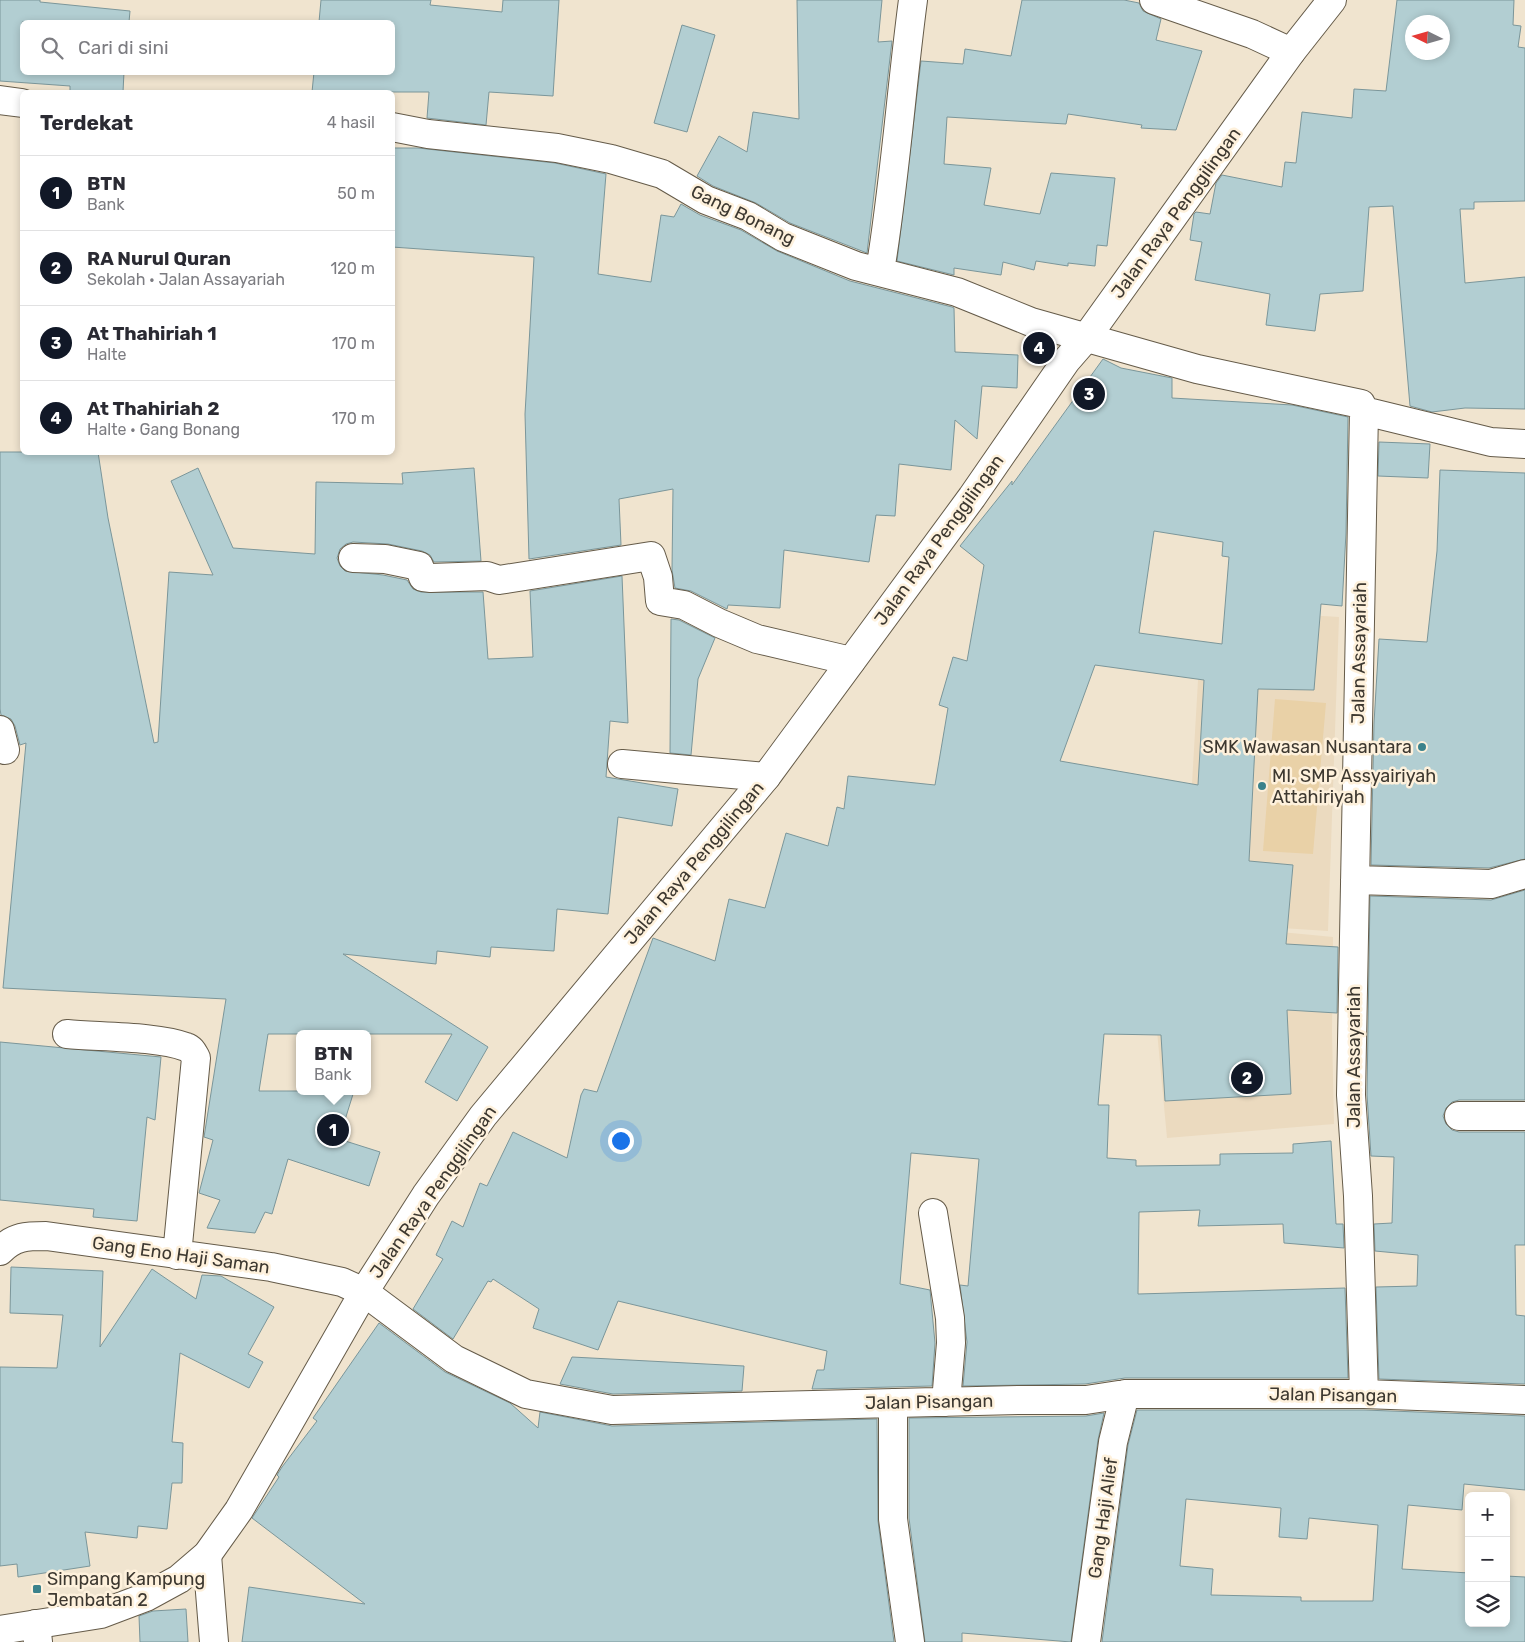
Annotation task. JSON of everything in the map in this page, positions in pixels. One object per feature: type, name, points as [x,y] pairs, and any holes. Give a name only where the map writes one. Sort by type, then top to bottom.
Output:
[{"type":"street","points":[[880,271],[890,208],[900,96],[913,0]]},
{"type":"street","points":[[1154,0],[1252,34],[1291,52]]},
{"type":"street","name":"Jalan Raya Penggilingan","points":[[0,1630],[37,1633],[101,1614],[128,1604],[179,1579],[207,1556],[239,1510],[364,1292],[426,1195],[483,1116],[766,777],[972,497],[1066,361],[1086,338],[1291,52],[1332,0]]},
{"type":"street","points":[[0,100],[20,103]]},
{"type":"street","name":"Gang Bonang","points":[[395,128],[428,134],[557,148],[611,159],[662,174],[706,200],[748,216],[783,237],[856,266],[957,292],[1031,322],[1086,338]]},
{"type":"street","points":[[1086,338],[1197,369],[1353,401],[1361,404],[1364,411],[1491,442],[1525,444]]},
{"type":"street","name":"Jalan Assayariah","points":[[1364,411],[1351,1095],[1358,1196],[1364,1394]]},
{"type":"street","points":[[353,558],[385,559],[419,566],[423,577],[487,576],[499,580],[651,556],[658,577],[660,601],[684,604],[719,623],[757,639],[851,661]]},
{"type":"street","points":[[622,764],[766,777]]},
{"type":"street","points":[[1355,880],[1491,884],[1525,874]]},
{"type":"street","points":[[66,1034],[158,1042],[187,1047],[193,1051],[196,1058],[177,1255]]},
{"type":"street","points":[[1459,1116],[1525,1116]]},
{"type":"street","points":[[933,1213],[950,1318],[951,1343],[946,1402]]},
{"type":"street","name":"Gang Eno Haji Saman","points":[[0,1250],[8,1242],[22,1236],[46,1236],[307,1273],[342,1282],[364,1292]]},
{"type":"street","name":"Jalan Pisangan","points":[[364,1292],[454,1359],[526,1394],[612,1410],[1086,1400],[1125,1394],[1364,1394],[1525,1400]]},
{"type":"street","name":"Gang Haji Alief","points":[[1086,1642],[1113,1442],[1125,1394]]},
{"type":"street","points":[[893,1403],[893,1519],[910,1642]]},
{"type":"street","points":[[207,1556],[214,1642]]},
{"type":"shaded area","name":"MI, SMP Assyairiyah Attahiriyah","points":[[1259,612],[1339,617],[1328,931],[1268,927],[1182,956],[1200,646],[1255,646]]},
{"type":"shaded area","points":[[1275,699],[1326,703],[1313,854],[1263,851]]},
{"type":"shaded area","points":[[1281,932],[1333,937],[1332,1032],[1334,1124],[1167,1138],[1157,1031]]},
{"type":"building","points":[[0,0],[40,0],[40,2],[130,11],[129,20],[20,20],[20,75],[124,75],[123,90],[70,90],[70,86],[0,81]]},
{"type":"building","points":[[321,0],[431,0],[430,5],[502,12],[503,0],[559,0],[553,96],[489,92],[486,125],[427,118],[429,92],[312,90],[314,75],[395,75],[395,20],[319,20]]},
{"type":"building","points":[[797,0],[882,0],[878,42],[892,41],[867,253],[790,223],[756,203],[713,186],[697,176],[719,136],[747,152],[753,112],[799,119]]},
{"type":"building","points":[[1022,0],[1124,0],[1139,3],[1143,11],[1161,19],[1156,40],[1202,51],[1176,130],[1141,128],[1142,125],[1068,114],[1066,124],[947,117],[944,164],[991,168],[984,205],[1040,214],[1051,173],[1115,178],[1107,246],[1097,245],[1095,266],[1068,263],[1068,266],[1036,261],[1034,270],[1003,262],[1001,275],[954,268],[954,275],[897,261],[921,61],[963,64],[965,49],[1011,56]]},
{"type":"building","points":[[1397,0],[1514,0],[1513,25],[1521,26],[1518,47],[1525,48],[1525,201],[1474,202],[1474,209],[1460,209],[1465,283],[1525,277],[1525,409],[1465,408],[1432,412],[1410,406],[1393,206],[1369,207],[1363,291],[1320,294],[1315,331],[1266,325],[1270,294],[1195,280],[1202,242],[1190,240],[1194,214],[1196,212],[1210,214],[1216,183],[1222,175],[1282,187],[1285,162],[1296,163],[1302,112],[1352,118],[1354,89],[1386,91]]},
{"type":"building","points":[[682,25],[715,35],[687,132],[654,123]]},
{"type":"building","points":[[395,148],[418,148],[555,163],[606,174],[598,274],[651,282],[661,215],[674,217],[681,204],[700,215],[741,230],[777,251],[850,281],[952,307],[954,308],[955,352],[1018,355],[1017,388],[982,386],[977,439],[955,420],[951,470],[899,464],[895,516],[876,515],[869,562],[784,550],[780,608],[728,605],[727,609],[691,591],[675,588],[672,570],[673,489],[619,499],[621,545],[529,559],[525,414],[534,257],[395,247]]},
{"type":"building","points":[[1103,359],[1121,368],[1172,378],[1172,398],[1292,405],[1348,417],[1346,533],[1342,606],[1321,604],[1314,690],[1258,689],[1249,861],[1293,865],[1286,944],[1338,947],[1337,1013],[1287,1010],[1291,1094],[1165,1101],[1161,1035],[1104,1034],[1098,1105],[1109,1105],[1107,1158],[1136,1160],[1136,1166],[1220,1165],[1220,1154],[1293,1153],[1293,1144],[1331,1141],[1336,1224],[1343,1224],[1344,1248],[1284,1243],[1283,1224],[1198,1226],[1200,1210],[1139,1212],[1138,1294],[1345,1288],[1348,1378],[1125,1378],[1085,1384],[963,1386],[967,1342],[960,1285],[968,1286],[979,1159],[911,1153],[900,1284],[930,1290],[935,1343],[932,1386],[812,1389],[817,1370],[824,1370],[827,1351],[618,1301],[598,1350],[533,1328],[539,1309],[493,1279],[491,1282],[488,1281],[453,1339],[413,1309],[443,1259],[436,1255],[452,1221],[463,1227],[480,1183],[487,1186],[513,1132],[567,1158],[581,1095],[584,1089],[597,1092],[653,938],[715,961],[729,899],[765,908],[786,833],[828,846],[837,807],[844,809],[848,776],[935,785],[948,708],[939,705],[953,657],[967,661],[984,565],[960,546],[1012,481],[1012,485]],"holes":[[[1154,531],[1223,542],[1222,556],[1229,557],[1222,644],[1139,633]],[[1095,665],[1204,680],[1198,785],[1060,761]]]},
{"type":"building","points":[[1379,442],[1430,444],[1428,478],[1378,476]]},
{"type":"building","points":[[0,452],[20,452],[20,455],[98,455],[108,518],[154,743],[158,742],[169,572],[213,575],[171,481],[198,468],[233,548],[315,554],[316,482],[403,484],[402,473],[474,468],[481,561],[434,562],[430,555],[422,551],[388,544],[353,542],[346,544],[340,549],[337,558],[340,566],[345,571],[383,575],[407,580],[413,589],[421,592],[483,592],[488,659],[533,657],[530,591],[622,576],[628,723],[610,721],[606,777],[678,789],[672,826],[618,817],[608,914],[557,909],[554,951],[491,947],[490,957],[437,951],[436,964],[343,954],[488,1047],[457,1101],[425,1082],[452,1034],[371,1034],[371,1030],[296,1030],[296,1034],[268,1034],[259,1091],[296,1091],[296,1095],[353,1095],[339,1139],[380,1152],[369,1186],[288,1159],[272,1214],[265,1212],[255,1233],[207,1228],[220,1200],[199,1193],[213,1140],[204,1137],[226,999],[3,988],[26,743],[20,745],[15,726],[11,719],[1,715]]},
{"type":"building","points":[[1440,470],[1525,473],[1525,859],[1489,868],[1371,865],[1374,723],[1379,639],[1427,642],[1437,551]]},
{"type":"building","points":[[671,619],[679,620],[715,638],[698,679],[691,755],[670,753]]},
{"type":"building","points":[[1525,890],[1525,1100],[1459,1100],[1452,1102],[1446,1108],[1443,1116],[1446,1124],[1452,1130],[1459,1132],[1525,1132],[1525,1245],[1515,1245],[1516,1315],[1525,1316],[1525,1384],[1379,1379],[1376,1287],[1417,1286],[1418,1255],[1375,1251],[1374,1224],[1392,1223],[1394,1157],[1371,1156],[1367,1095],[1370,896],[1491,900]]},
{"type":"building","points":[[0,1042],[161,1057],[155,1120],[147,1117],[137,1221],[93,1217],[94,1209],[0,1200]]},
{"type":"building","points":[[11,1267],[103,1271],[100,1347],[152,1269],[196,1299],[202,1275],[221,1276],[274,1307],[248,1354],[263,1362],[249,1388],[180,1353],[172,1442],[183,1443],[182,1483],[172,1483],[167,1529],[138,1526],[137,1538],[85,1532],[90,1566],[18,1577],[17,1564],[0,1566],[0,1367],[57,1368],[63,1315],[10,1313]]},
{"type":"building","points":[[379,1323],[445,1372],[510,1403],[538,1428],[540,1412],[612,1426],[877,1419],[878,1521],[894,1642],[242,1642],[249,1587],[365,1604],[252,1518],[279,1477],[277,1475],[282,1467],[317,1421],[313,1418]]},
{"type":"building","points":[[572,1357],[744,1366],[742,1391],[613,1394],[560,1384]]},
{"type":"building","points":[[1137,1410],[1364,1410],[1525,1416],[1525,1490],[1464,1484],[1462,1510],[1408,1505],[1402,1569],[1465,1573],[1465,1627],[1510,1627],[1510,1576],[1525,1577],[1525,1642],[1102,1642],[1128,1445]],"holes":[[[1186,1499],[1281,1508],[1279,1537],[1307,1539],[1309,1518],[1378,1525],[1373,1601],[1301,1601],[1301,1597],[1211,1595],[1213,1569],[1180,1566]]]},
{"type":"building","points":[[1104,1413],[1098,1440],[1071,1642],[962,1633],[962,1642],[925,1642],[909,1518],[909,1418],[1086,1416]]},
{"type":"building","points":[[186,1609],[188,1642],[140,1642],[139,1616],[153,1611]]},
{"type":"place","name":"At Thahiriah 2","points":[[1039,348]]},
{"type":"place","name":"At Thahiriah 1","points":[[1089,394]]},
{"type":"place","name":"SMK Wawasan Nusantara","points":[[1422,747]]},
{"type":"place","name":"MI, SMP Assyairiyah Attahiriyah","points":[[1262,786]]},
{"type":"place","name":"RA Nurul Quran","points":[[1247,1078]]},
{"type":"place","name":"BTN","points":[[333,1130]]},
{"type":"place","name":"Simpang Kampung Jembatan 2","points":[[37,1589]]}]
